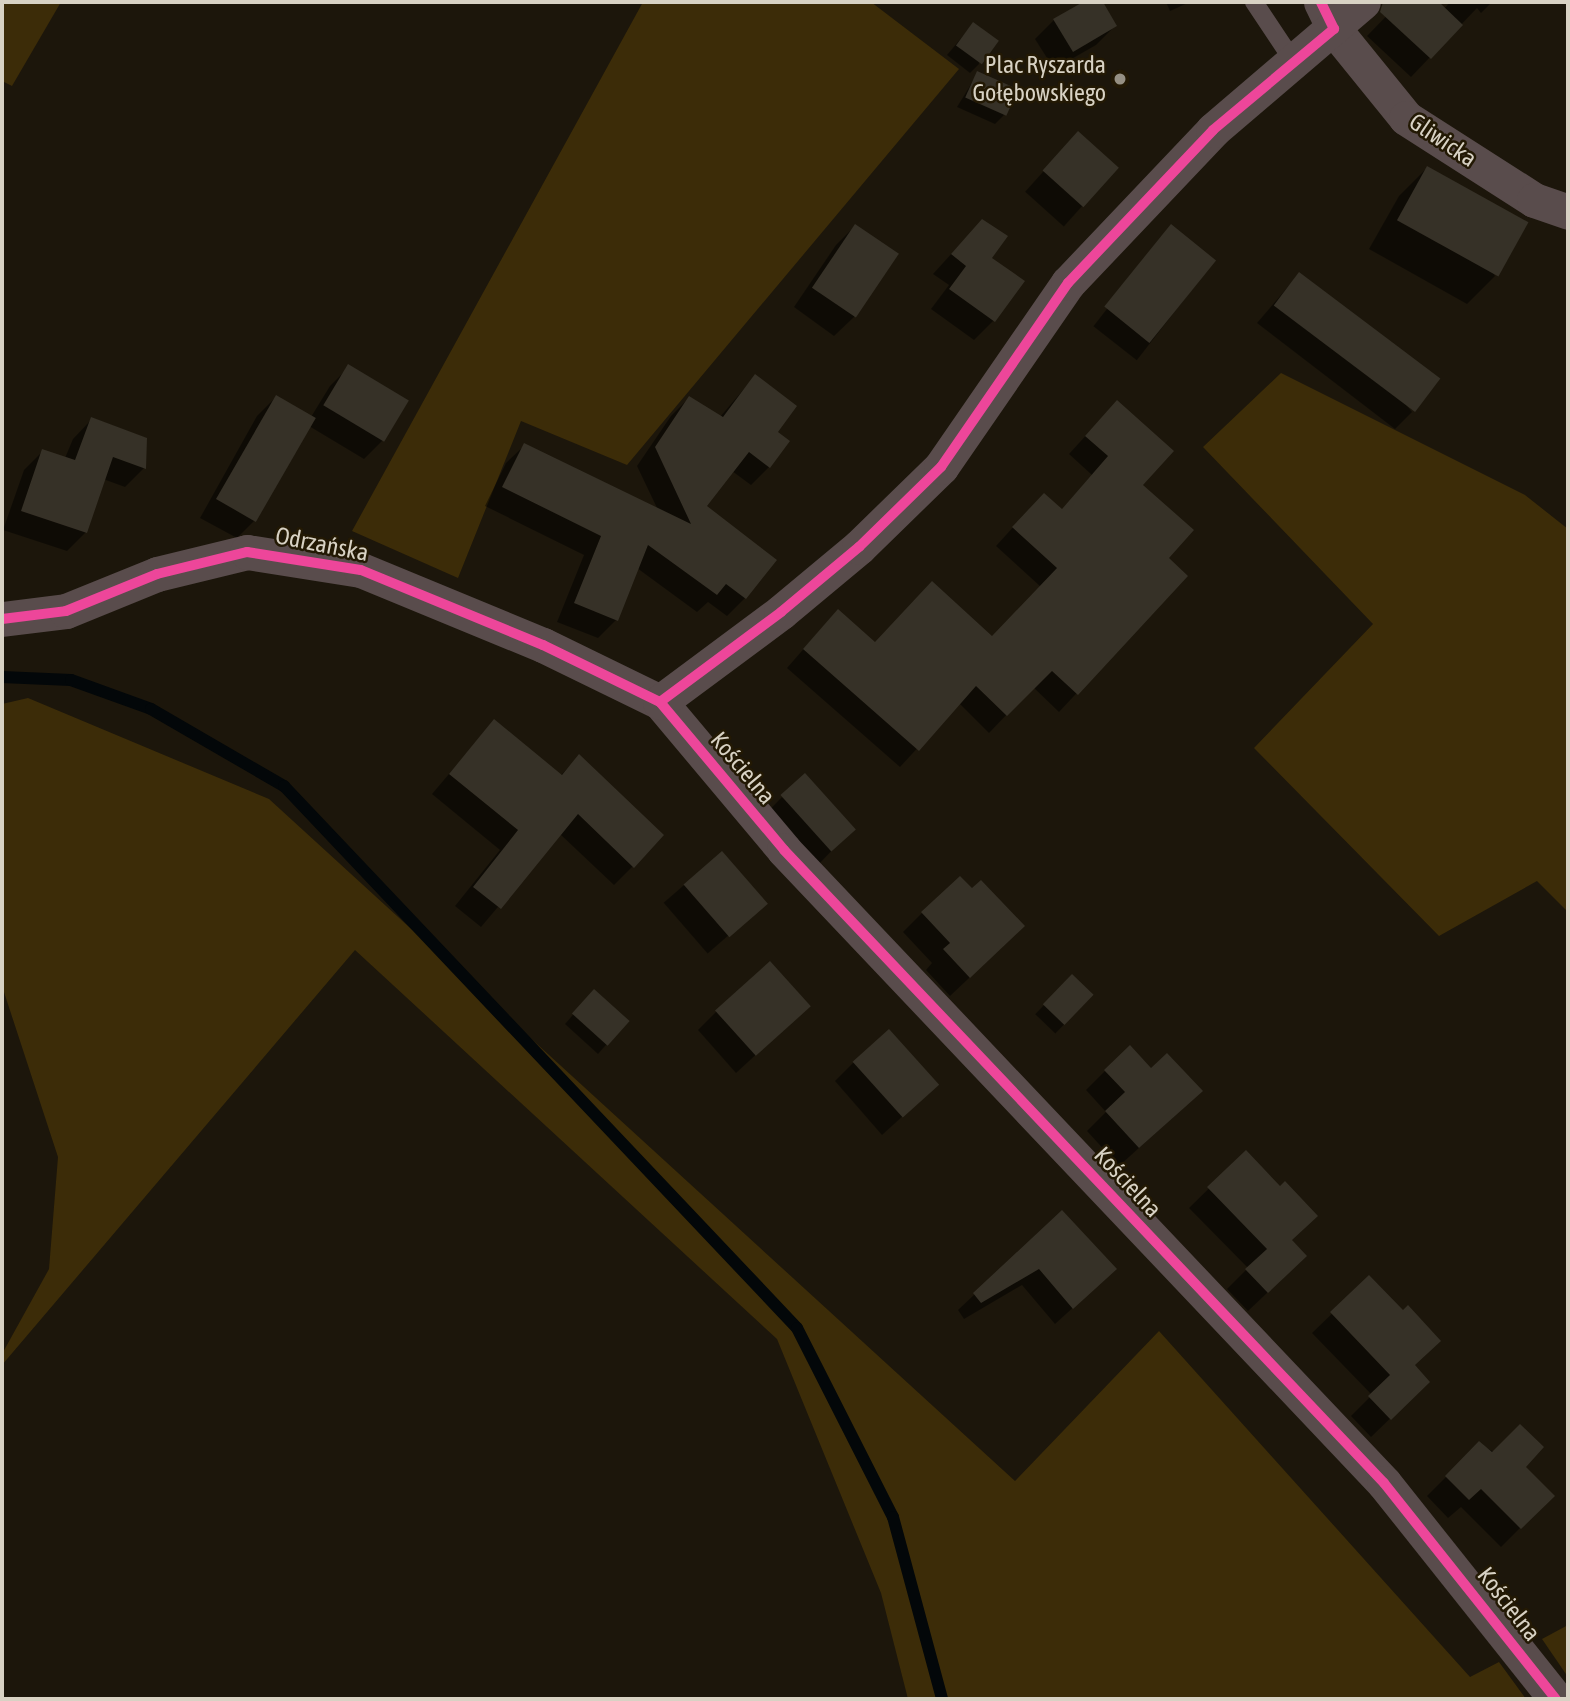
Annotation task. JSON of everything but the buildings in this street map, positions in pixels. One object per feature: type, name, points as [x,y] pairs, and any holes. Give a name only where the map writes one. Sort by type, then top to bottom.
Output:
[{"type":"street","points":[[660,702],[790,604],[941,467],[1068,283],[1213,130],[1294,62],[1328,15],[1363,2]]},
{"type":"street","name":"Gliwicka","points":[[1328,15],[1406,118],[1534,200],[1568,212]]},
{"type":"street","name":"Odrzańska","points":[[2,619],[66,611],[157,574],[247,552],[361,570],[543,645],[660,702]]},
{"type":"street","name":"Kościelna","points":[[660,702],[784,850],[1384,1483],[1556,1699]]},
{"type":"lane","points":[[1254,2],[1294,62]]},
{"type":"shaded area","points":[[2,2],[61,2],[12,86],[2,81]]},
{"type":"shaded area","points":[[643,2],[871,2],[959,69],[627,465],[521,421],[458,578],[352,531]]},
{"type":"shaded area","points":[[1281,373],[1525,495],[1568,529],[1568,912],[1537,881],[1439,936],[1254,748],[1373,624],[1203,447]]},
{"type":"shaded area","points":[[28,698],[269,799],[1015,1481],[1159,1331],[1470,1677],[1499,1662],[1526,1699],[908,1699],[881,1593],[777,1339],[355,950],[2,1365],[2,1354],[49,1269],[58,1157],[2,986],[2,704]]},
{"type":"shaded area","points":[[1568,1625],[1568,1677],[1542,1639]]},
{"type":"waterway","points":[[2,677],[71,680],[151,709],[284,786],[797,1328],[893,1517],[942,1699]]},
{"type":"cycle path","points":[[660,702],[781,612],[859,547],[941,467],[1068,283],[1213,130],[1334,29],[1321,2]]},
{"type":"cycle path","points":[[2,619],[66,611],[157,574],[247,552],[361,570],[543,645],[660,702],[784,850],[1384,1483],[1556,1699]]},
{"type":"place","name":"Plac Ryszarda Gołębowskiego","points":[[1120,79]]}]
